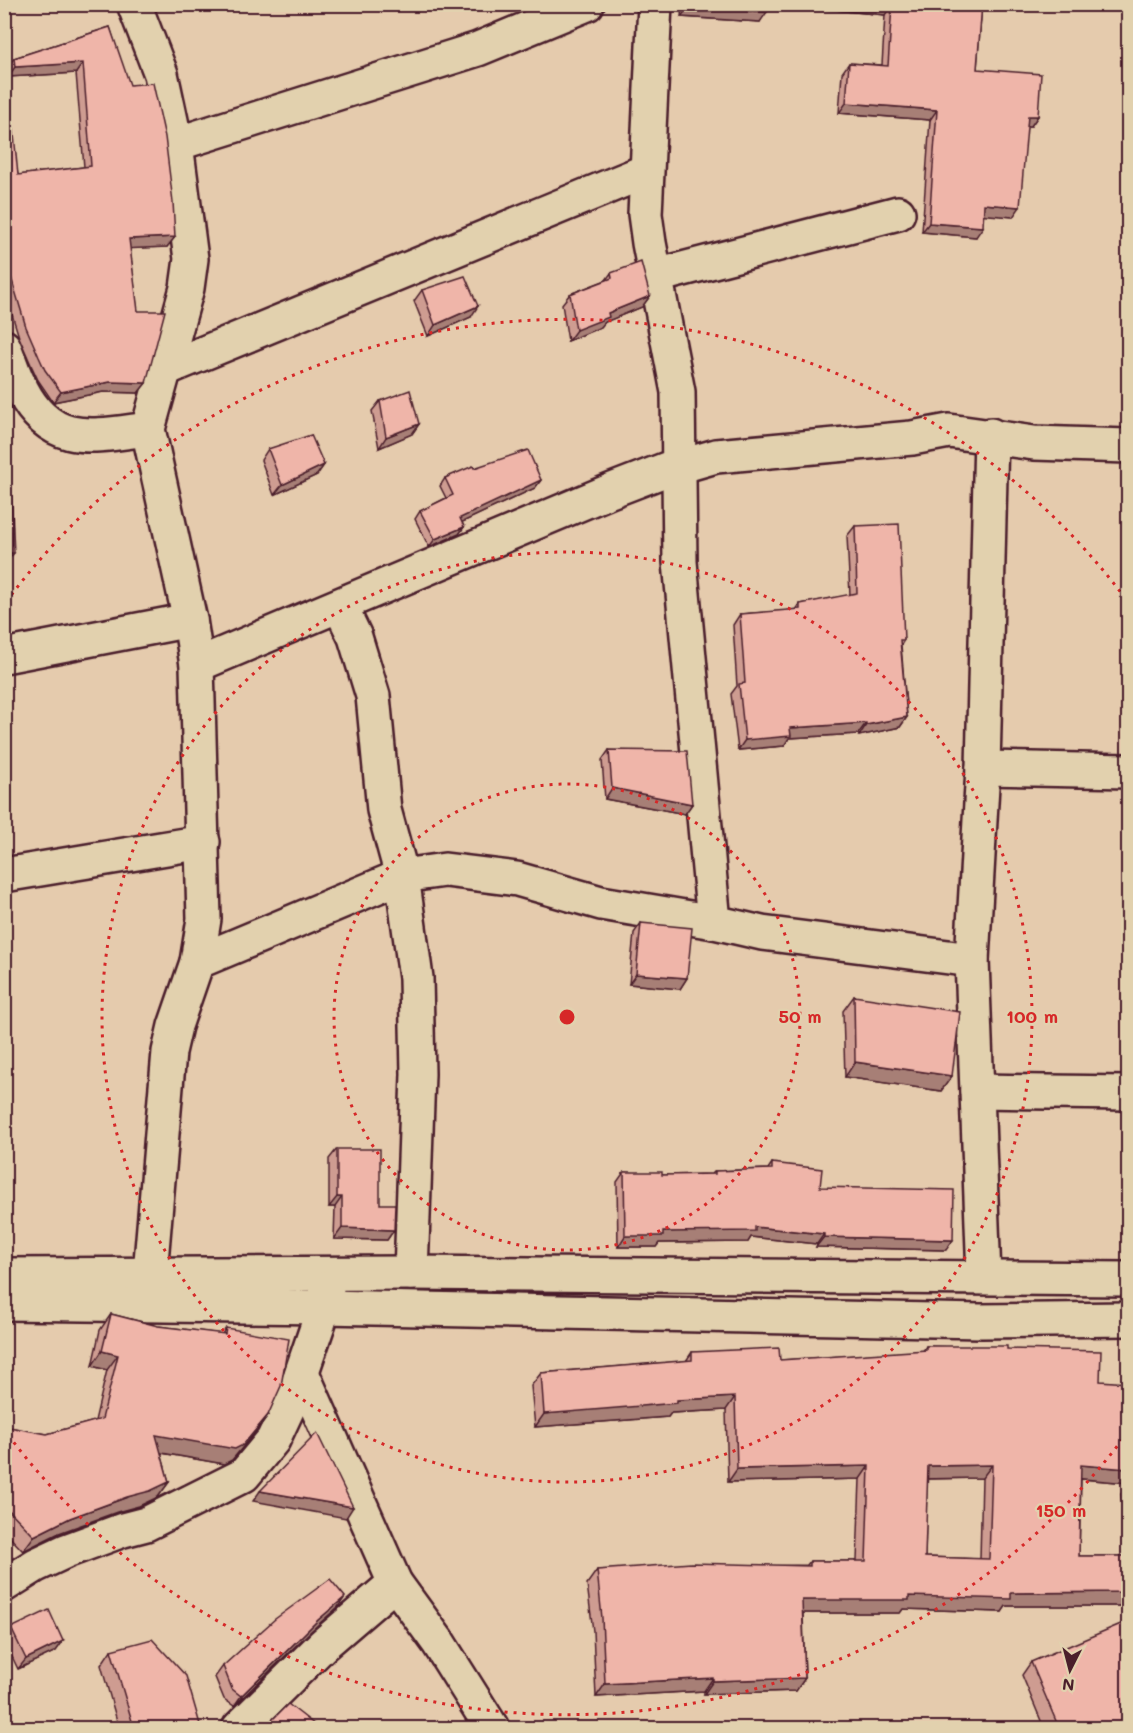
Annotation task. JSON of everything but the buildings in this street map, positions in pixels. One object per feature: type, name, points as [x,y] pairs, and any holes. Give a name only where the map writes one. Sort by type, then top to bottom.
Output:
[{"type":"street","points":[[134,4],[161,74],[176,144],[191,259],[188,288],[159,383],[148,429],[190,620],[197,665],[204,918],[197,962],[175,1026],[169,1052],[150,1273]]},
{"type":"street","points":[[176,144],[478,49],[587,4]]},
{"type":"street","points":[[655,4],[645,214],[678,392],[680,562],[714,922]]},
{"type":"street","points":[[165,369],[646,171]]},
{"type":"street","points":[[656,276],[898,213]]},
{"type":"street","points":[[4,347],[22,391],[44,422],[70,434],[101,435],[148,429]]},
{"type":"street","points":[[197,665],[610,491],[667,469],[716,456],[912,438],[949,431],[1034,442],[1128,446]]},
{"type":"street","points":[[984,1278],[972,960],[983,768],[991,435]]},
{"type":"street","points":[[340,606],[355,637],[374,696],[384,810],[402,876],[416,978],[418,1074],[411,1273]]},
{"type":"street","points":[[4,656],[190,620]]},
{"type":"street","points":[[983,768],[1128,771]]},
{"type":"street","points":[[4,875],[203,842]]},
{"type":"street","points":[[197,962],[402,876],[445,870],[517,879],[601,903],[714,922],[762,933],[972,960]]},
{"type":"street","points":[[977,1091],[1128,1093]]},
{"type":"street","points":[[4,1275],[411,1273],[1128,1279]]},
{"type":"street","points":[[4,1585],[36,1564],[123,1530],[146,1524],[244,1474],[273,1440],[294,1395],[324,1307],[330,1274]]},
{"type":"street","points":[[4,1303],[969,1320],[1128,1319]]},
{"type":"street","points":[[302,1373],[395,1583],[438,1642],[492,1728]]},
{"type":"street","points":[[241,1728],[324,1644],[395,1583]]}]
